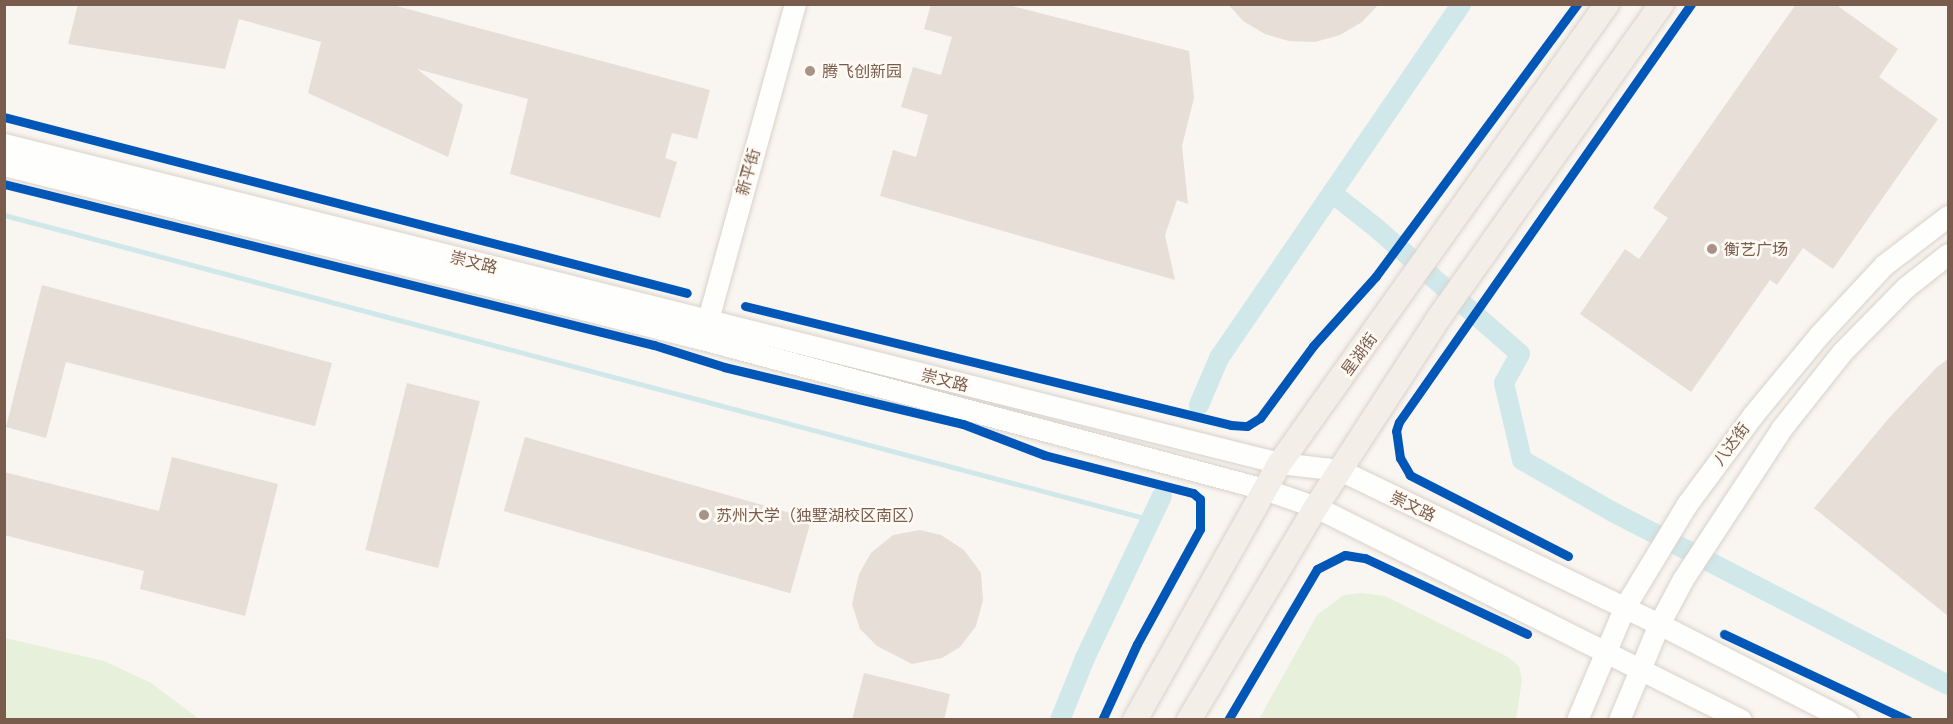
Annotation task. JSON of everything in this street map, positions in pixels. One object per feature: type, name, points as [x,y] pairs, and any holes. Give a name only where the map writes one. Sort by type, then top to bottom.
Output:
[{"type":"main road","name":"星湖街","points":[[1135,720],[1280,463],[1607,4]]},
{"type":"main road","points":[[1189,720],[1316,507],[1440,316],[1662,4]]},
{"type":"street","name":"新平街","points":[[705,330],[795,4]]},
{"type":"street","name":"崇文路","points":[[4,144],[705,330],[1264,489],[1316,507],[1741,720]]},
{"type":"street","name":"崇文路","points":[[4,165],[705,330],[1124,424],[1280,463],[1340,470],[1659,624],[1846,720]]},
{"type":"street","name":"八达街","points":[[1577,720],[1624,608],[1686,504],[1752,416],[1818,335],[1884,265],[1948,216]]},
{"type":"street","name":"八达街","points":[[1619,720],[1659,624],[1683,579],[1781,429],[1842,352],[1906,287],[1948,254]]},
{"type":"green space","points":[[1361,593],[1385,596],[1508,657],[1519,666],[1522,680],[1516,719],[1259,719],[1317,615],[1344,595]]},
{"type":"green space","points":[[5,638],[104,661],[151,683],[199,719],[5,719]]},
{"type":"building","points":[[78,4],[389,4],[710,90],[697,139],[672,133],[665,158],[677,162],[660,218],[510,174],[528,99],[417,69],[463,105],[448,157],[308,93],[321,42],[239,19],[225,69],[68,44]]},
{"type":"building","points":[[931,4],[1004,4],[1189,51],[1194,98],[1182,146],[1188,204],[1177,200],[1165,235],[1175,280],[880,196],[893,150],[916,157],[928,115],[901,107],[913,67],[941,75],[952,37],[924,29]]},
{"type":"building","points":[[1228,4],[1379,4],[1362,22],[1340,35],[1315,42],[1289,41],[1265,34],[1243,21]]},
{"type":"building","points":[[1796,4],[1835,4],[1898,49],[1879,77],[1938,119],[1833,269],[1803,248],[1777,285],[1770,280],[1691,392],[1580,314],[1625,249],[1639,259],[1668,218],[1653,208]]},
{"type":"building","points":[[42,285],[332,363],[315,426],[66,362],[46,438],[6,427]]},
{"type":"building","points":[[1948,359],[1948,616],[1814,508],[1889,418],[1937,367]]},
{"type":"building","points":[[407,383],[480,401],[438,568],[365,550]]},
{"type":"building","points":[[525,437],[811,519],[790,593],[504,511]]},
{"type":"building","points":[[172,457],[278,484],[245,616],[140,589],[144,571],[4,535],[4,472],[159,511]]},
{"type":"building","points":[[920,530],[941,535],[964,550],[981,573],[983,600],[976,626],[960,647],[942,658],[912,664],[877,646],[860,629],[852,604],[859,574],[871,553],[893,535]]},
{"type":"building","points":[[864,673],[950,694],[944,720],[852,720]]},
{"type":"waterway","points":[[1199,405],[1219,358],[1461,4]]},
{"type":"waterway","points":[[1332,193],[1374,226],[1520,354],[1504,383],[1522,460],[1611,511],[1948,685]]},
{"type":"waterway","points":[[4,215],[1152,520]]},
{"type":"waterway","points":[[1060,720],[1085,658],[1162,496]]},
{"type":"cycle path","points":[[745,306],[1231,425],[1247,426],[1260,418],[1313,346],[1376,276],[1577,4]]},
{"type":"cycle path","points":[[1568,556],[1410,475],[1400,458],[1396,431],[1399,422],[1691,4]]},
{"type":"cycle path","points":[[4,117],[687,293]]},
{"type":"cycle path","points":[[4,184],[654,345],[724,367],[963,424],[1044,455],[1193,493],[1200,499],[1200,529],[1137,644],[1102,720]]},
{"type":"cycle path","points":[[1228,720],[1317,569],[1345,555],[1365,558],[1527,634]]},
{"type":"cycle path","points":[[1724,634],[1908,720]]},
{"type":"place","name":"腾飞创新园","points":[[810,71]]},
{"type":"place","name":"衡艺广场","points":[[1712,249]]},
{"type":"place","name":"苏州大学（独墅湖校区南区）","points":[[704,515]]}]
